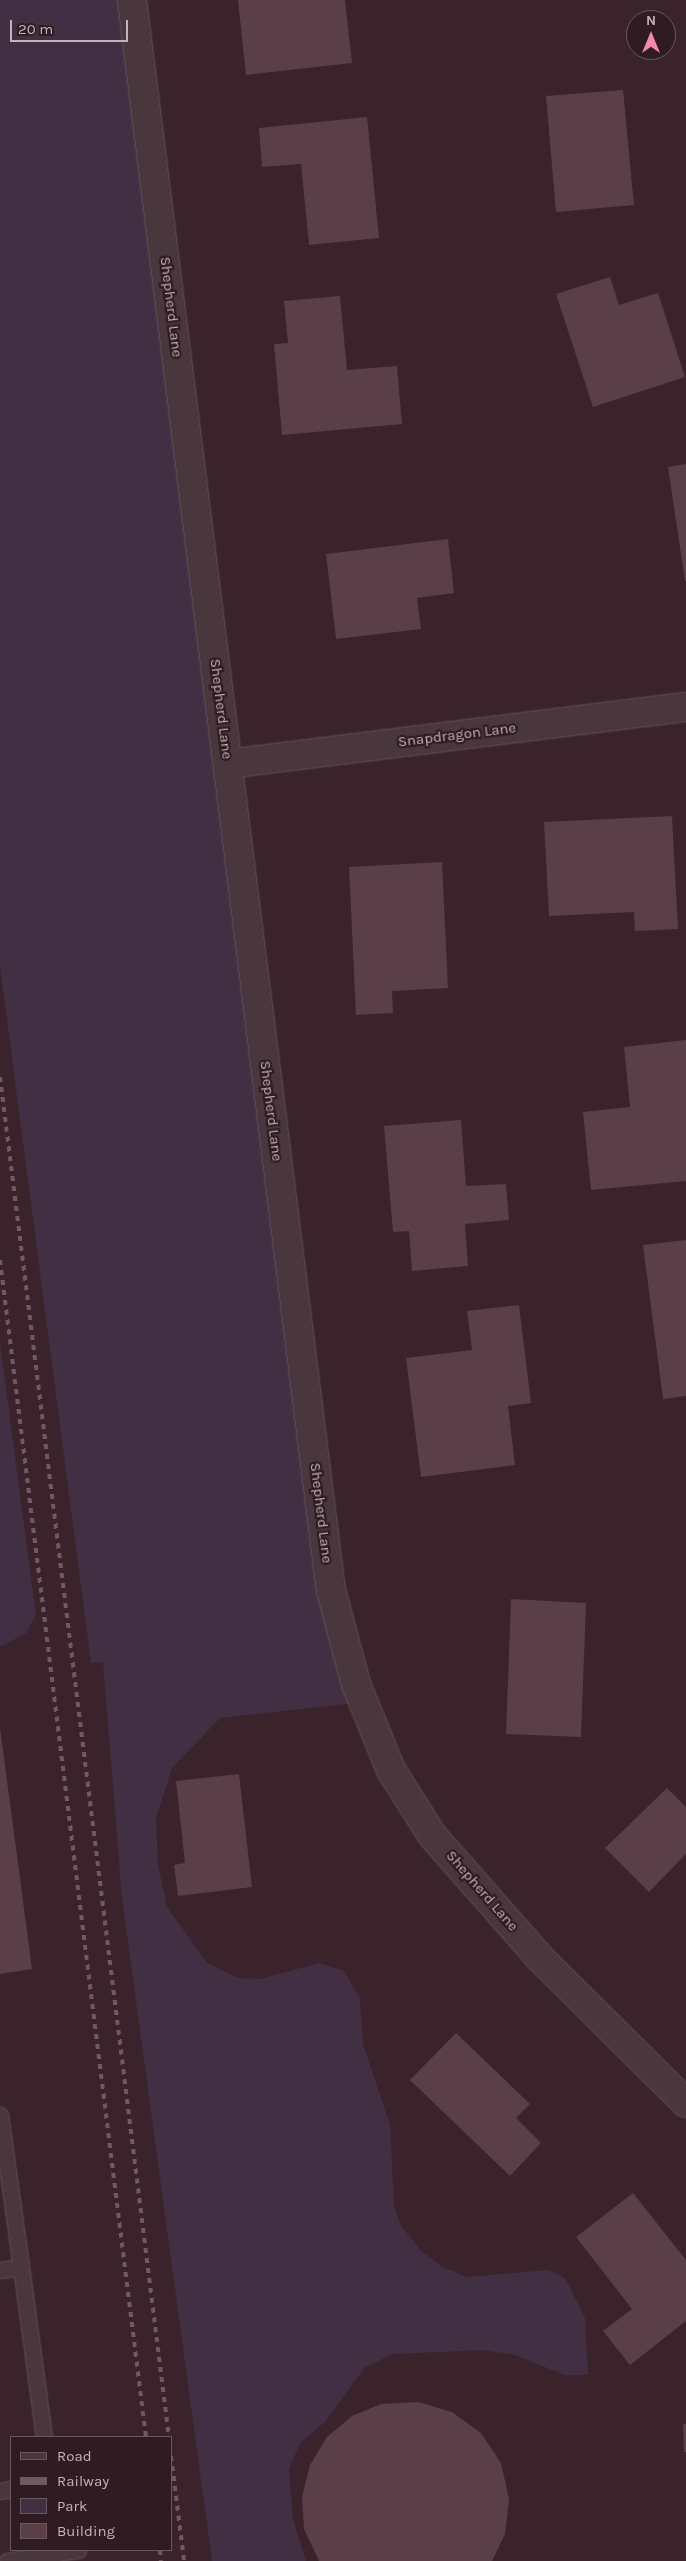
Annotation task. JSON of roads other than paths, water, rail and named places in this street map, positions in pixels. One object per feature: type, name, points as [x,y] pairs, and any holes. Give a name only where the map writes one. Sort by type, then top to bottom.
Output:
[{"type":"street","name":"Shepherd Lane","points":[[132,0],[331,1590],[356,1684],[391,1770],[432,1835],[539,1957],[686,2103]]},
{"type":"street","name":"Snapdragon Lane","points":[[228,764],[686,707]]},
{"type":"lane","points":[[0,2115],[44,2436]]},
{"type":"lane","points":[[0,2270],[21,2267]]},
{"type":"lane","points":[[7,2561],[72,2551]]},
{"type":"railway","points":[[0,1077],[169,2436]]},
{"type":"railway","points":[[0,1260],[146,2436]]},
{"type":"railway","points":[[172,2464],[184,2561]]},
{"type":"railway","points":[[160,2551],[161,2561]]}]
